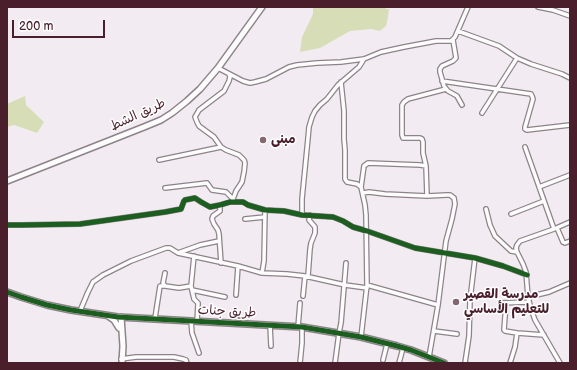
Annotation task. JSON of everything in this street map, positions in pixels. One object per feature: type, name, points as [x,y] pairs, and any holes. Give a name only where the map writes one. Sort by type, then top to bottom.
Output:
[{"type":"street","name":"طريق الشط","points":[[7,181],[144,127],[177,110],[196,94],[218,68],[262,7]]},
{"type":"street","points":[[462,105],[457,96],[446,89],[440,72],[441,67],[456,58],[453,40],[468,7]]},
{"type":"street","points":[[538,7],[570,16]]},
{"type":"street","points":[[458,31],[499,46],[517,58],[531,64],[570,78]]},
{"type":"street","points":[[218,68],[247,82],[255,82],[266,79],[297,65],[364,59],[381,52],[431,41],[453,40]]},
{"type":"street","points":[[482,113],[517,58]]},
{"type":"street","points":[[302,215],[302,199],[309,127],[315,111],[327,99],[334,88],[359,67],[364,59]]},
{"type":"street","points":[[229,74],[230,77],[227,86],[219,95],[199,110],[195,117],[199,126],[214,137],[221,147],[239,155],[245,163],[242,182],[236,191],[233,200]]},
{"type":"street","points":[[442,81],[530,93],[533,99],[525,127],[526,130],[570,125]]},
{"type":"street","points":[[341,82],[344,111],[345,179],[347,182],[357,184],[361,188],[365,205],[367,231],[367,286],[361,337]]},
{"type":"street","points":[[427,196],[426,166],[423,153],[423,142],[420,138],[403,138],[402,105],[408,99],[446,89]]},
{"type":"street","points":[[159,160],[221,147]]},
{"type":"street","points":[[524,147],[556,229],[563,242],[565,243],[570,241]]},
{"type":"street","points":[[361,188],[364,166],[368,163],[415,164],[426,166]]},
{"type":"street","points":[[539,187],[570,175]]},
{"type":"street","points":[[165,188],[207,183],[212,190],[226,192],[233,200]]},
{"type":"street","points":[[363,193],[369,192],[427,196],[450,195],[454,198],[455,204],[444,253],[438,306],[429,357]]},
{"type":"street","points":[[7,225],[80,224],[181,209],[185,200],[195,198],[210,207],[233,200],[265,210],[333,217],[353,227],[415,248],[475,258],[503,266],[526,276]]},
{"type":"street","points":[[511,214],[544,201]]},
{"type":"street","points":[[220,205],[220,211],[213,216],[212,219],[220,234],[219,242],[221,262]]},
{"type":"street","points":[[486,209],[490,225],[495,236],[511,251],[517,252]]},
{"type":"street","points":[[262,273],[264,261],[265,210]]},
{"type":"street","points":[[303,296],[311,243],[315,233],[315,227],[309,220],[310,215]]},
{"type":"street","points":[[245,219],[265,217]]},
{"type":"street","points":[[560,363],[535,320],[529,302],[523,264],[517,252],[516,246],[520,241],[556,229],[570,222]]},
{"type":"street","points":[[178,253],[200,245],[219,242]]},
{"type":"street","points":[[80,311],[94,282],[103,275],[130,261],[163,248],[170,248],[178,253],[238,266],[262,273],[307,276],[345,285],[367,286],[438,306]]},
{"type":"street","points":[[194,256],[192,288],[194,299],[198,302],[197,321]]},
{"type":"street","points":[[465,363],[469,336],[470,300],[475,258]]},
{"type":"street","points":[[335,363],[341,323],[346,263]]},
{"type":"street","points":[[236,295],[238,266]]},
{"type":"street","points":[[165,273],[163,283],[165,286]]},
{"type":"street","points":[[528,297],[550,292],[570,284]]},
{"type":"street","points":[[155,318],[160,286],[192,288],[225,297]]},
{"type":"street","name":"طريق جنات","points":[[7,292],[36,302],[120,317],[300,327],[339,333],[403,348],[444,363]]},
{"type":"street","points":[[500,303],[529,302]]},
{"type":"street","points":[[300,303],[302,343],[300,363]]},
{"type":"street","points":[[506,303],[503,326],[505,331],[544,335]]},
{"type":"street","points":[[107,315],[114,320],[120,328]]},
{"type":"street","points":[[120,317],[122,346],[121,359],[136,357],[174,357],[183,358],[187,363]]},
{"type":"street","points":[[120,328],[131,318]]},
{"type":"street","points":[[191,321],[192,334],[199,353]]},
{"type":"street","points":[[270,325],[271,346]]},
{"type":"street","points":[[434,331],[457,334]]},
{"type":"street","points":[[510,363],[515,347],[517,333]]},
{"type":"street","points":[[383,360],[387,344]]},
{"type":"street","points":[[399,363],[403,348]]},
{"type":"green space","points":[[313,7],[385,7],[386,9],[389,9],[386,26],[380,31],[371,29],[350,31],[320,48],[300,52],[302,37],[313,14]]},
{"type":"green space","points":[[25,96],[26,105],[44,122],[37,133],[14,125],[7,127],[7,104]]},
{"type":"cycle path","points":[[7,225],[80,224],[165,212],[181,209],[185,200],[195,198],[210,207],[230,202],[243,202],[265,210],[333,217],[353,227],[415,248],[475,258],[527,275]]},
{"type":"cycle path","points":[[7,292],[47,305],[118,317],[302,327],[361,337],[397,346],[444,363]]},
{"type":"place","name":"مبنى","points":[[263,140]]},
{"type":"place","name":"مدرسة القصير للتعليم الأساسي","points":[[456,302]]}]
